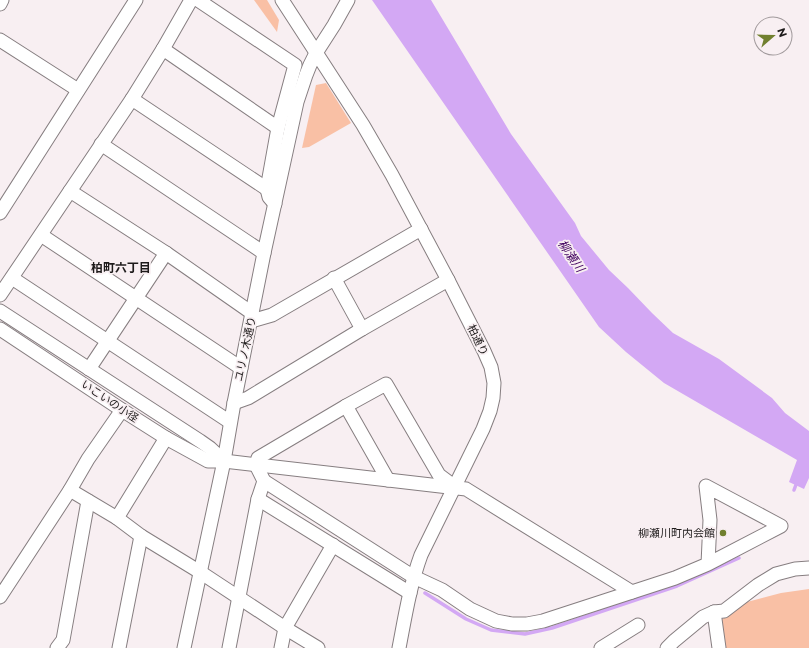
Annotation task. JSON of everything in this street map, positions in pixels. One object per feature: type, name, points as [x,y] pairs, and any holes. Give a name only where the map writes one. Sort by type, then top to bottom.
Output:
[{"type":"street","points":[[0,4],[2,0]]},
{"type":"street","points":[[0,213],[136,0]]},
{"type":"street","points":[[0,295],[132,99],[191,0]]},
{"type":"street","points":[[198,0],[295,65],[278,128],[267,189],[269,198],[275,204]]},
{"type":"street","name":"柏通り","points":[[282,0],[363,125],[421,229],[484,351],[491,367],[494,383],[490,411],[483,429],[421,555],[410,593],[399,648]]},
{"type":"street","name":"ユリノ木通り","points":[[184,648],[224,461],[230,422],[264,253],[297,102],[306,75],[316,54],[348,0]]},
{"type":"street","points":[[0,40],[78,90]]},
{"type":"street","points":[[163,49],[278,128]]},
{"type":"street","points":[[132,99],[267,189]]},
{"type":"street","points":[[101,144],[264,253]]},
{"type":"street","points":[[70,191],[166,253],[251,317],[272,315],[421,229]]},
{"type":"street","points":[[41,234],[241,368]]},
{"type":"street","points":[[89,369],[166,253]]},
{"type":"street","points":[[12,278],[230,422]]},
{"type":"street","points":[[334,278],[362,329]]},
{"type":"street","points":[[234,403],[248,398],[362,329],[448,280]]},
{"type":"street","points":[[0,311],[200,441],[224,461]]},
{"type":"street","name":"いこいの小径","points":[[0,329],[166,438],[208,461],[224,461],[455,487]]},
{"type":"street","points":[[632,592],[466,489],[455,487],[439,475],[386,384],[258,458],[256,465],[264,481],[414,577],[442,590],[470,609],[496,621],[512,624],[527,624],[543,621],[675,578],[708,564],[781,526],[706,486],[710,520],[708,564]]},
{"type":"street","points":[[346,406],[388,480]]},
{"type":"street","points":[[0,597],[70,490],[88,459],[122,410]]},
{"type":"street","points":[[117,518],[166,438]]},
{"type":"street","points":[[229,648],[258,499],[264,481]]},
{"type":"street","points":[[70,490],[117,518],[140,536],[200,572],[318,648]]},
{"type":"street","points":[[258,499],[410,593]]},
{"type":"street","points":[[57,648],[63,640],[88,501]]},
{"type":"street","points":[[119,648],[140,536]]},
{"type":"street","points":[[281,648],[285,628],[333,545]]},
{"type":"street","points":[[667,648],[703,616],[714,612],[724,611],[758,585],[776,574],[795,569],[809,568]]},
{"type":"street","points":[[714,612],[719,648]]},
{"type":"street","points":[[601,648],[638,625]]},
{"type":"shaded area","points":[[254,0],[267,0],[279,20],[277,32]]},
{"type":"shaded area","points":[[326,83],[351,123],[309,147],[302,148],[316,85]]},
{"type":"shaded area","points":[[809,589],[809,648],[723,648],[720,621],[747,602],[781,593]]},
{"type":"water","name":"柳瀬川","points":[[372,0],[431,0],[511,134],[575,223],[581,236],[609,270],[673,333],[719,359],[772,398],[785,413],[809,431],[809,478],[804,489],[789,482],[797,460],[664,383],[626,352],[599,327]]},
{"type":"waterway","points":[[794,490],[797,482]]},
{"type":"waterway","points":[[425,593],[466,619],[491,630],[525,634],[552,628],[677,586],[739,558]]},
{"type":"place","name":"柳瀬川町内会館","points":[[723,533]]},
{"type":"district","name":"柏町六丁目","points":[[121,268]]}]
